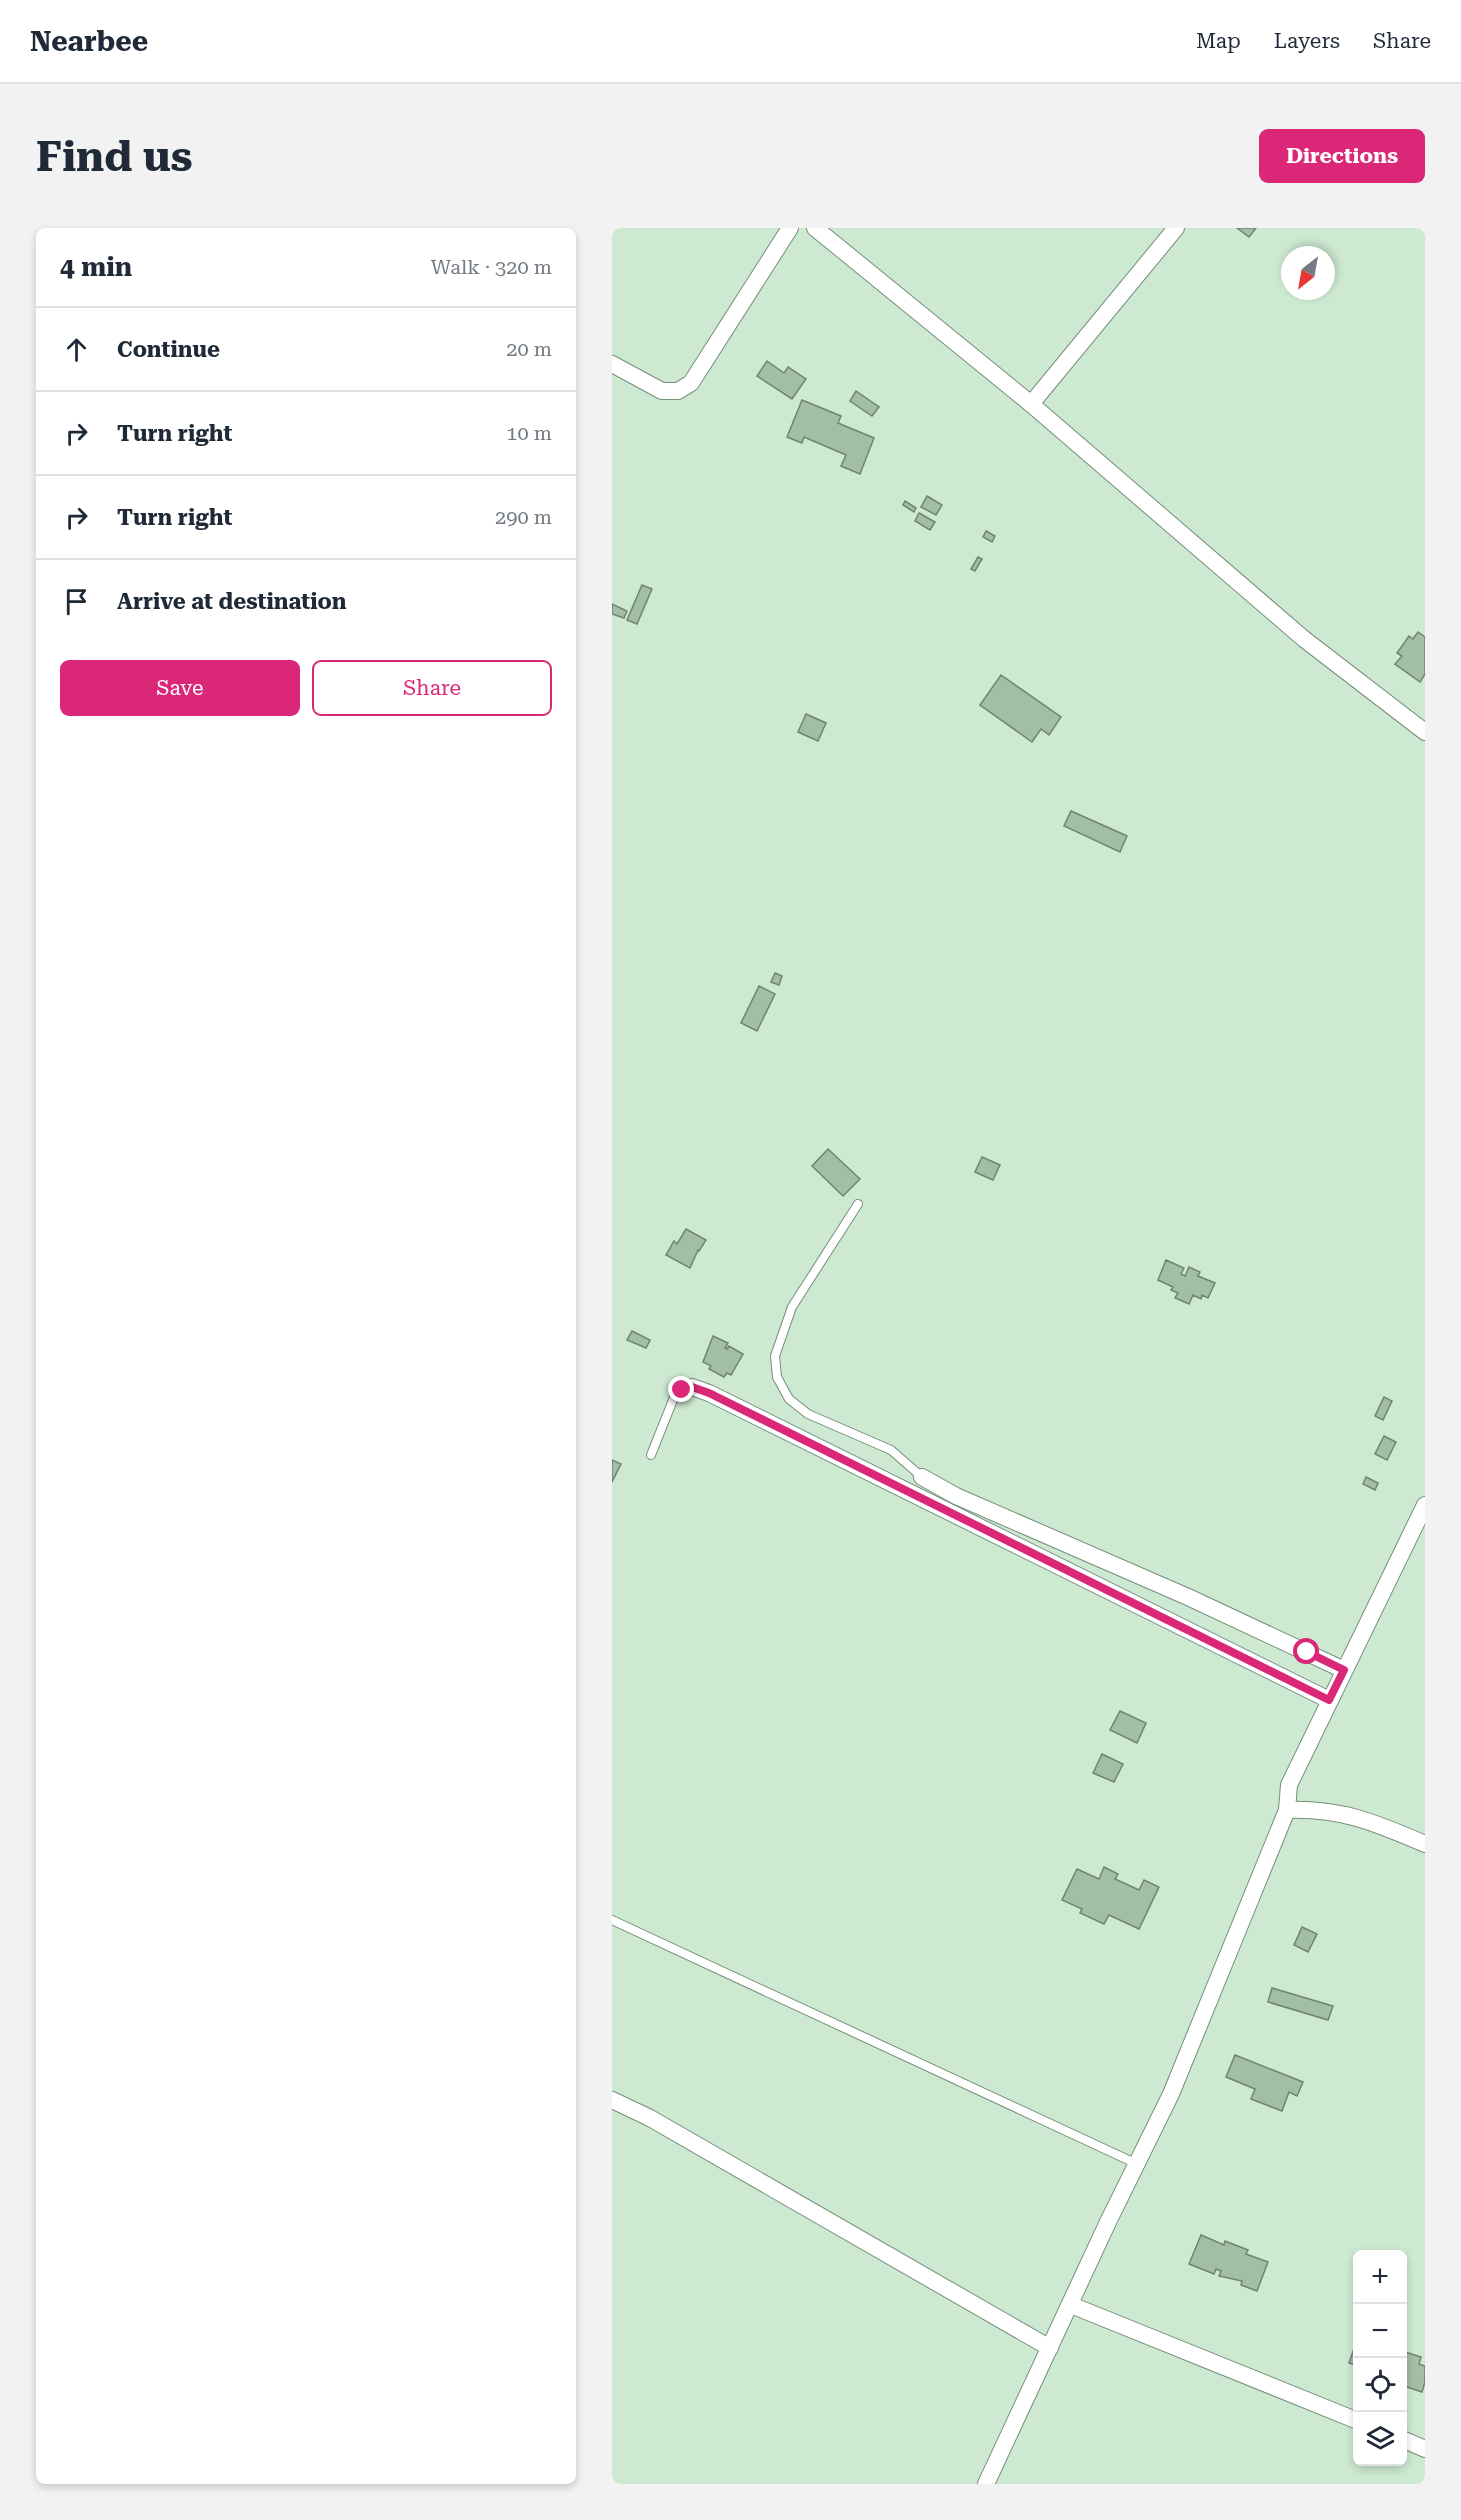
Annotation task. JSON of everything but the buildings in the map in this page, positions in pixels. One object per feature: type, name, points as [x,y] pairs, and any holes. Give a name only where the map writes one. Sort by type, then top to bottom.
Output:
[{"type":"street","points":[[612,364],[662,391],[678,391],[692,383],[790,228]]},
{"type":"street","points":[[815,228],[1031,404],[1304,639],[1425,732]]},
{"type":"street","points":[[1031,404],[1176,228]]},
{"type":"street","points":[[682,1390],[692,1387],[709,1393],[1329,1700]]},
{"type":"street","points":[[922,1477],[957,1496],[1188,1597],[1344,1670]]},
{"type":"street","points":[[986,2484],[1171,2094],[1287,1810],[1289,1785],[1425,1505]]},
{"type":"street","points":[[1287,1810],[1321,1810],[1364,1819],[1425,1844]]},
{"type":"street","points":[[612,2100],[670,2130],[1050,2348]]},
{"type":"street","points":[[1071,2305],[1353,2419]]},
{"type":"street","points":[[1407,2441],[1425,2449]]},
{"type":"lane","points":[[858,1204],[792,1307],[775,1356],[777,1377],[789,1399],[808,1414],[891,1450],[922,1477]]},
{"type":"lane","points":[[651,1455],[675,1395],[682,1390]]},
{"type":"lane","points":[[612,1920],[1137,2164]]},
{"type":"route","points":[[682,1390],[692,1387],[709,1393],[1329,1700],[1344,1670],[1307,1652]]}]
